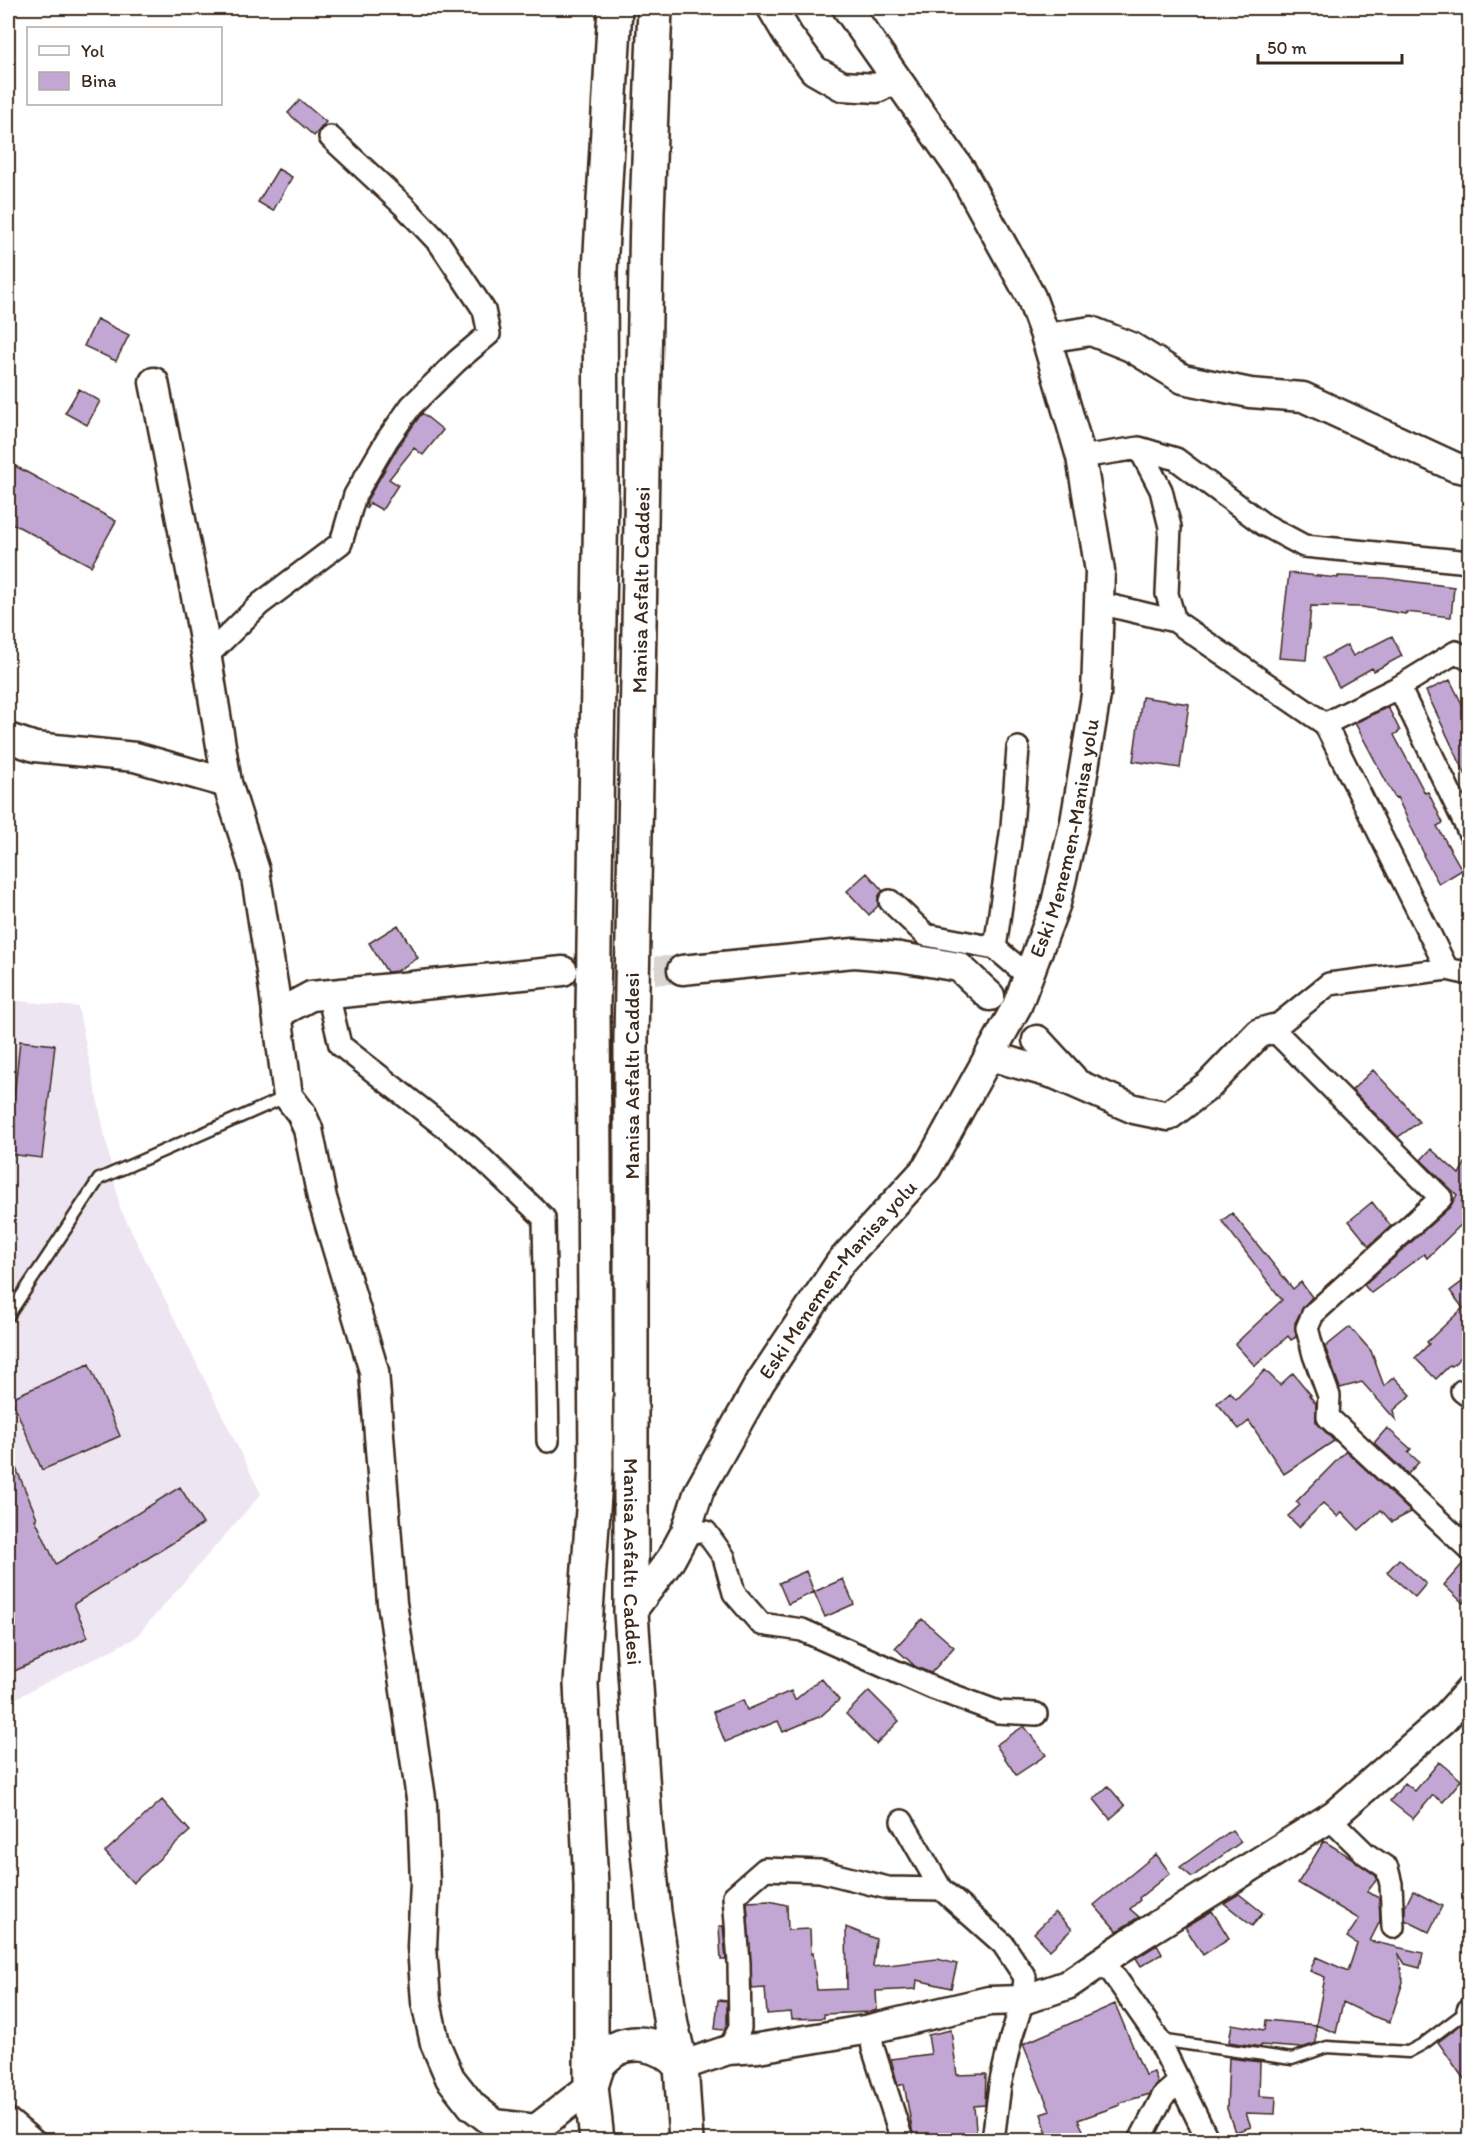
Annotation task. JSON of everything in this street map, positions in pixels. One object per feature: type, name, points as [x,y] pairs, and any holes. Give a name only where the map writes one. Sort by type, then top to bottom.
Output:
[{"type":"highway","name":"Manisa Asfaltı Caddesi","points":[[603,2133],[591,2086],[591,1886],[581,1684],[596,1466],[593,1010],[601,487],[600,270],[615,8]]},
{"type":"highway","name":"Manisa Asfaltı Caddesi","points":[[655,8],[647,224],[631,1039],[631,1612],[645,1822],[654,1912],[671,2025],[681,2066],[686,2129]]},
{"type":"highway","points":[[591,2086],[601,2061],[613,2051],[628,2045],[644,2044],[660,2048],[681,2066]]},
{"type":"highway","points":[[663,2140],[686,2129]]},
{"type":"street","points":[[772,8],[814,70],[832,81],[842,86],[877,88],[895,78]]},
{"type":"street","name":"Eski Menemen-Manisa yolu","points":[[631,1612],[671,1559],[686,1531],[699,1491],[762,1382],[840,1263],[927,1168],[1017,1006],[1056,903],[1075,822],[1096,695],[1100,571],[1081,457],[1046,338],[1031,297],[962,172],[847,8]]},
{"type":"street","points":[[206,657],[260,604],[341,543],[355,495],[387,440],[411,406],[457,361],[489,334],[484,310],[440,244],[404,206],[330,137]]},
{"type":"street","points":[[1046,338],[1090,331],[1131,347],[1183,379],[1250,393],[1303,396],[1455,467],[1470,470]]},
{"type":"street","points":[[154,382],[206,657],[227,783],[255,871],[278,1014],[288,1096],[301,1113],[308,1129],[322,1198],[374,1371],[392,1603],[422,1805],[425,1883],[422,1947],[426,2001],[435,2043],[450,2078],[471,2106],[495,2124],[536,2129]]},
{"type":"street","points":[[1081,457],[1139,448],[1176,459],[1263,524],[1304,546],[1470,562]]},
{"type":"street","points":[[1139,448],[1161,490],[1170,527],[1167,594],[1175,621]]},
{"type":"street","points":[[1099,603],[1175,621],[1325,724],[1447,969]]},
{"type":"street","points":[[1325,724],[1463,656],[1470,679]]},
{"type":"street","points":[[1399,687],[1470,834]]},
{"type":"street","points":[[8,738],[35,747],[135,757],[227,783]]},
{"type":"street","points":[[995,948],[1012,827],[1018,748]]},
{"type":"street","points":[[890,901],[926,935],[995,948],[1028,976]]},
{"type":"street","points":[[682,970],[855,953],[900,957],[959,967],[990,996]]},
{"type":"street","points":[[990,1056],[1054,1074],[1134,1109],[1168,1116],[1209,1085],[1259,1033],[1273,1029],[1329,984],[1447,969],[1470,974]]},
{"type":"street","points":[[278,1014],[311,996],[563,971]]},
{"type":"street","points":[[328,994],[339,1045],[470,1147],[544,1218],[548,1441]]},
{"type":"street","points":[[1273,1029],[1441,1198],[1313,1314],[1307,1328],[1329,1396],[1328,1417],[1470,1550]]},
{"type":"street","points":[[1037,1040],[1078,1085]]},
{"type":"street","points":[[686,1531],[706,1532],[724,1557],[734,1593],[761,1624],[802,1630],[933,1688],[998,1712],[1036,1714]]},
{"type":"street","points":[[681,2066],[728,2050],[758,2048],[870,2029],[989,2001],[1023,2000],[1067,1985],[1329,1818],[1443,1720],[1470,1690]]},
{"type":"street","points":[[1329,1818],[1365,1854],[1387,1868],[1391,1884],[1393,1927]]},
{"type":"street","points":[[902,1821],[941,1889],[1003,1944],[1025,1977],[1023,2000],[1000,2085],[993,2140]]},
{"type":"street","points":[[728,2050],[740,2028],[739,1963],[734,1896],[765,1869],[820,1871],[888,1888],[941,1889]]},
{"type":"street","points":[[1115,1953],[1208,2140]]},
{"type":"street","points":[[870,2029],[873,2048],[902,2140]]},
{"type":"street","points":[[1140,2140],[1163,2096],[1179,2082]]},
{"type":"street","points":[[510,2140],[536,2129],[591,2086]]},
{"type":"street","points":[[8,2119],[33,2140]]},
{"type":"street","points":[[1148,2140],[1159,2137],[1161,2140]]},
{"type":"lane","points":[[8,1316],[99,1179],[288,1096]]},
{"type":"lane","points":[[1159,2040],[1292,2060],[1327,2047],[1408,2052],[1469,2011]]},
{"type":"shaded area","points":[[8,1000],[78,1007],[120,1208],[261,1494],[135,1638],[8,1702]]},
{"type":"building","points":[[300,100],[326,122],[314,136],[288,113]]},
{"type":"building","points":[[278,169],[292,177],[273,211],[258,202]]},
{"type":"building","points":[[97,319],[129,335],[116,361],[84,346]]},
{"type":"building","points":[[79,389],[100,401],[87,425],[65,413]]},
{"type":"building","points":[[422,413],[443,430],[423,455],[414,448],[389,479],[398,485],[382,510],[370,503],[366,509],[367,500],[398,447]]},
{"type":"building","points":[[8,462],[116,521],[91,566],[8,521]]},
{"type":"building","points":[[1289,573],[1338,578],[1338,576],[1384,578],[1454,587],[1451,617],[1406,612],[1406,614],[1362,607],[1311,606],[1306,660],[1279,658]]},
{"type":"building","points":[[1392,636],[1402,656],[1374,671],[1372,668],[1339,687],[1323,658],[1347,645],[1353,656]]},
{"type":"building","points":[[1450,680],[1470,720],[1470,784],[1426,691]]},
{"type":"building","points":[[1142,697],[1189,704],[1180,768],[1133,761]]},
{"type":"building","points":[[1388,707],[1400,731],[1394,735],[1425,793],[1428,792],[1443,823],[1437,826],[1462,870],[1439,884],[1423,855],[1397,797],[1395,798],[1355,723]]},
{"type":"building","points":[[867,873],[883,891],[878,898],[878,906],[869,915],[847,891]]},
{"type":"building","points":[[398,925],[418,958],[397,971],[387,972],[369,943]]},
{"type":"building","points":[[20,1041],[55,1045],[42,1158],[8,1154]]},
{"type":"building","points":[[1373,1070],[1419,1122],[1398,1137],[1352,1090]]},
{"type":"building","points":[[1431,1149],[1459,1174],[1470,1154],[1470,1216],[1427,1258],[1424,1254],[1371,1293],[1364,1285],[1450,1207],[1457,1195],[1421,1160]]},
{"type":"building","points":[[1372,1202],[1391,1226],[1369,1246],[1349,1221]]},
{"type":"building","points":[[1232,1213],[1293,1289],[1301,1282],[1312,1297],[1302,1309],[1295,1323],[1296,1337],[1291,1340],[1288,1336],[1255,1366],[1235,1344],[1282,1300],[1222,1221]]},
{"type":"building","points":[[1470,1276],[1470,1348],[1436,1379],[1415,1358],[1429,1344],[1427,1342],[1463,1308],[1450,1291]]},
{"type":"building","points":[[1350,1327],[1371,1351],[1384,1386],[1394,1377],[1411,1395],[1394,1410],[1396,1420],[1362,1382],[1340,1388],[1325,1347]]},
{"type":"building","points":[[89,1364],[120,1436],[42,1470],[11,1398]]},
{"type":"building","points":[[1265,1370],[1280,1385],[1293,1373],[1316,1404],[1316,1422],[1334,1441],[1284,1474],[1249,1421],[1239,1429],[1217,1403],[1230,1392],[1236,1399]]},
{"type":"building","points":[[1387,1428],[1411,1449],[1408,1452],[1419,1462],[1408,1474],[1374,1443]]},
{"type":"building","points":[[8,1449],[37,1518],[35,1519],[56,1564],[180,1487],[203,1524],[74,1604],[88,1637],[8,1674]]},
{"type":"building","points":[[1346,1451],[1411,1512],[1392,1522],[1381,1510],[1359,1530],[1342,1512],[1338,1517],[1323,1503],[1299,1527],[1288,1516],[1300,1505],[1296,1502]]},
{"type":"building","points":[[1399,1559],[1426,1584],[1415,1597],[1387,1572]]},
{"type":"building","points":[[1465,1561],[1470,1562],[1470,1595],[1463,1603],[1444,1585]]},
{"type":"building","points":[[806,1571],[814,1592],[788,1604],[779,1583]]},
{"type":"building","points":[[843,1579],[854,1604],[825,1617],[814,1592]]},
{"type":"building","points":[[922,1619],[954,1647],[931,1673],[916,1667],[895,1648]]},
{"type":"building","points":[[821,1678],[839,1700],[821,1716],[783,1732],[778,1721],[725,1742],[713,1712],[743,1700],[747,1710],[791,1691],[795,1700]]},
{"type":"building","points":[[869,1691],[899,1721],[876,1744],[846,1714]]},
{"type":"building","points":[[1024,1726],[1046,1755],[1016,1775],[996,1745]]},
{"type":"building","points":[[1439,1762],[1461,1780],[1443,1802],[1433,1795],[1413,1819],[1390,1801],[1405,1783],[1415,1791]]},
{"type":"building","points":[[1108,1786],[1125,1806],[1110,1819],[1094,1799]]},
{"type":"building","points":[[162,1800],[190,1831],[133,1883],[105,1852]]},
{"type":"building","points":[[1232,1830],[1241,1842],[1192,1877],[1180,1867]]},
{"type":"building","points":[[1324,1841],[1376,1876],[1377,1879],[1367,1892],[1379,1898],[1380,1921],[1370,1941],[1423,1953],[1420,1968],[1405,1964],[1398,1953],[1403,1982],[1390,2022],[1343,2002],[1336,2033],[1316,2025],[1325,1977],[1310,1971],[1316,1957],[1348,1971],[1357,1944],[1347,1937],[1359,1919],[1298,1883]]},
{"type":"building","points":[[1156,1854],[1170,1873],[1139,1898],[1140,1900],[1130,1909],[1139,1917],[1117,1931],[1094,1905]]},
{"type":"building","points":[[1413,1891],[1442,1906],[1429,1932],[1405,1920],[1405,1907]]},
{"type":"building","points":[[1239,1894],[1263,1913],[1252,1926],[1224,1903]]},
{"type":"building","points":[[769,1901],[787,1905],[788,1930],[810,1929],[811,1954],[813,1953],[817,1990],[847,1989],[846,1927],[876,1939],[873,1967],[937,1959],[957,1964],[951,1988],[917,1980],[916,1989],[876,1991],[877,2010],[870,2012],[824,2014],[824,2018],[792,2019],[791,2012],[767,2014],[765,1988],[752,1989],[747,1902]]},
{"type":"building","points":[[1212,1911],[1229,1938],[1203,1955],[1185,1927]]},
{"type":"building","points":[[1055,1912],[1072,1929],[1050,1950],[1034,1933]]},
{"type":"building","points":[[719,1926],[723,1926],[726,1960],[721,1960]]},
{"type":"building","points":[[1157,1945],[1162,1954],[1141,1966],[1136,1958]]},
{"type":"building","points":[[718,2000],[727,2001],[727,2025],[724,2030],[715,2029]]},
{"type":"building","points":[[1115,2004],[1145,2075],[1154,2072],[1158,2084],[1150,2094],[1119,2103],[1120,2105],[1078,2120],[1088,2140],[1049,2140],[1041,2114],[1050,2111],[1023,2044]]},
{"type":"building","points":[[1266,2020],[1316,2025],[1316,2043],[1302,2048],[1261,2045],[1261,2047],[1229,2042],[1232,2024],[1265,2030]]},
{"type":"building","points":[[1462,2024],[1470,2035],[1470,2088],[1438,2042]]},
{"type":"building","points":[[951,2030],[957,2075],[986,2074],[985,2105],[974,2106],[977,2140],[914,2140],[904,2084],[898,2086],[891,2059],[931,2054],[928,2035]]},
{"type":"building","points":[[1229,2058],[1260,2062],[1259,2096],[1276,2097],[1275,2114],[1246,2113],[1251,2127],[1235,2132],[1227,2109]]},
{"type":"tunnel","points":[[571,971],[682,970]]}]
